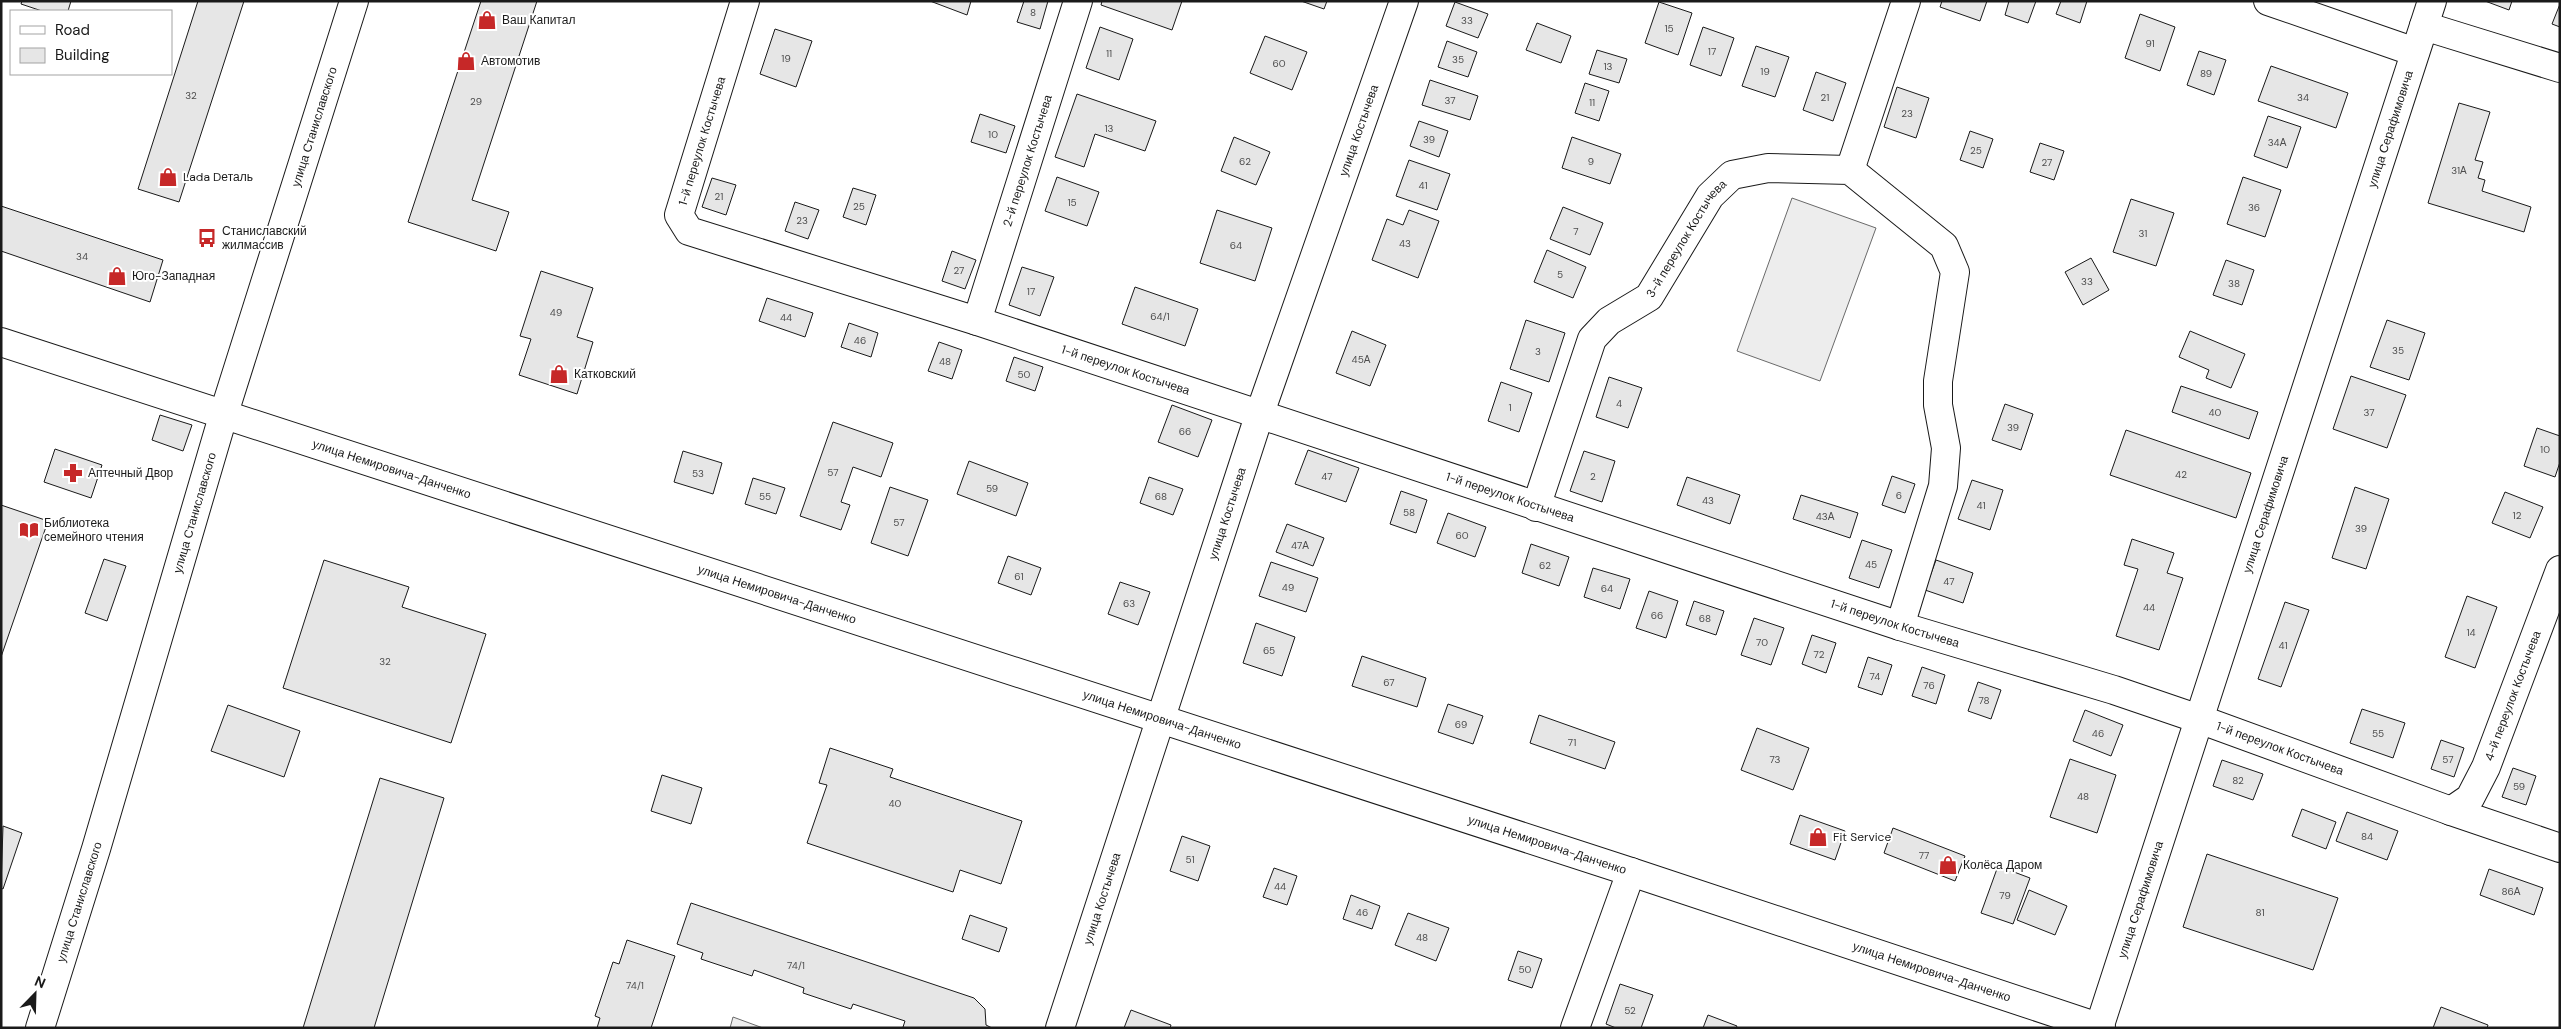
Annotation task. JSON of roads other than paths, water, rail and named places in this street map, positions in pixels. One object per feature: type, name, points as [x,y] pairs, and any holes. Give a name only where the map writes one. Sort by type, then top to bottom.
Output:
[{"type":"street","name":"улица Станиславского","points":[[40,1028],[96,849],[224,413],[354,1]]},
{"type":"street","name":"1-й переулок Костычева","points":[[744,1],[679,215],[689,231],[977,321],[1900,626],[2200,719],[2451,811],[2560,848]]},
{"type":"street","name":"2-й переулок Костычева","points":[[977,321],[1078,1]]},
{"type":"street","name":"улица Костычева","points":[[1060,1028],[1260,414],[1404,1]]},
{"type":"street","points":[[1900,626],[1943,486],[1946,448],[1938,405],[1938,381],[1956,272],[1944,246],[1850,170],[1906,1]]},
{"type":"street","points":[[2268,1],[2415,52]]},
{"type":"street","points":[[2428,14],[2560,68]]},
{"type":"street","name":"улица Серафимовича","points":[[2100,1028],[2428,14]]},
{"type":"street","name":"3-й переулок Костычева","points":[[1536,507],[1592,339],[1609,321],[1649,297],[1710,196],[1732,175],[1768,168],[1850,170]]},
{"type":"street","name":"улица Немировича-Данченко","points":[[1,342],[1631,872],[2100,1028]]},
{"type":"street","name":"4-й переулок Костычева","points":[[2451,811],[2470,798],[2486,767],[2560,570]]},
{"type":"street","points":[[1576,1028],[1631,872]]},
{"type":"place","name":"Ваш Капитал","points":[[487,20]]},
{"type":"place","name":"Автомотив","points":[[466,61]]},
{"type":"place","name":"Lada Dеталь","points":[[168,177]]},
{"type":"place","name":"Станиславский жилмассив","points":[[207,238]]},
{"type":"place","name":"Юго-Западная","points":[[117,276]]},
{"type":"place","name":"Катковский","points":[[559,374]]},
{"type":"place","name":"Аптечный Двор","points":[[73,473]]},
{"type":"place","name":"Библиотека семейного чтения","points":[[29,530]]},
{"type":"place","name":"Fit Service","points":[[1818,837]]},
{"type":"place","name":"Колёса Даром","points":[[1948,865]]}]
